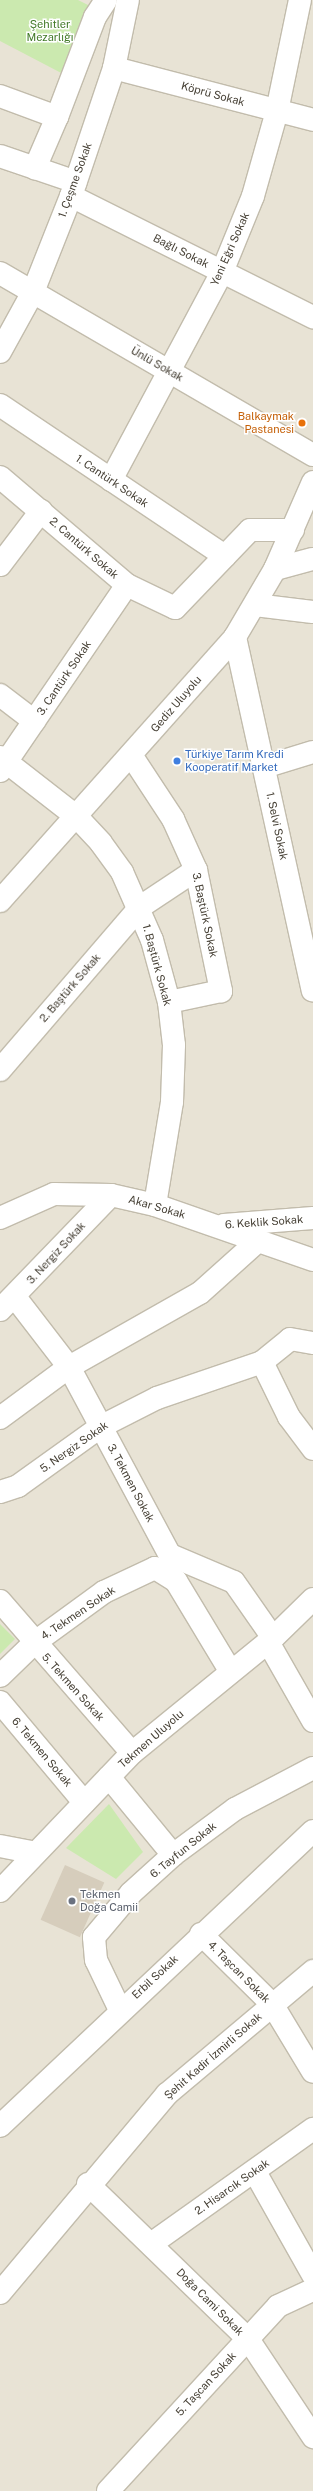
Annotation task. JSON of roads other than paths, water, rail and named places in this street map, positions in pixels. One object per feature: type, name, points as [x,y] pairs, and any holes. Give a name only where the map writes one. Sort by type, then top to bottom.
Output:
[{"type":"street","points":[[36,168],[95,17],[106,0]]},
{"type":"street","name":"1. Çeşme Sokak","points":[[0,352],[33,292],[73,189],[114,68],[128,0]]},
{"type":"street","name":"Yeni Eğri Sokak","points":[[111,480],[222,272],[253,196],[277,111],[300,0]]},
{"type":"street","name":"Köprü Sokak","points":[[114,68],[313,120]]},
{"type":"street","points":[[0,96],[57,117]]},
{"type":"street","name":"Bağlı Sokak","points":[[0,156],[36,168],[222,272],[313,317]]},
{"type":"street","name":"Ünlü Sokak","points":[[0,273],[313,455]]},
{"type":"street","name":"1. Cantürk Sokak","points":[[0,405],[225,556]]},
{"type":"street","name":"2. Cantürk Sokak","points":[[0,477],[127,585],[175,608],[225,556]]},
{"type":"street","name":"Gediz Uluyolu","points":[[0,901],[77,817],[235,637],[275,569],[313,482]]},
{"type":"street","points":[[0,565],[41,511]]},
{"type":"street","points":[[225,556],[250,530],[293,530]]},
{"type":"street","points":[[275,569],[313,559]]},
{"type":"street","name":"3. Cantürk Sokak","points":[[3,763],[34,722],[127,585]]},
{"type":"street","points":[[255,605],[313,612]]},
{"type":"street","name":"1. Selvi Sokak","points":[[235,637],[312,977]]},
{"type":"street","points":[[0,694],[34,722]]},
{"type":"street","points":[[264,767],[313,752]]},
{"type":"street","name":"3. Baştürk Sokak","points":[[131,755],[173,819],[196,870],[221,991],[169,1002]]},
{"type":"street","name":"1. Baştürk Sokak","points":[[3,763],[77,817],[122,872],[140,907],[169,1002],[174,1045],[172,1102],[155,1205]]},
{"type":"street","name":"2. Baştürk Sokak","points":[[0,1070],[140,907],[196,870]]},
{"type":"street","name":"Akar Sokak","points":[[0,1218],[54,1194],[111,1195],[155,1205],[313,1260]]},
{"type":"street","name":"3. Nergiz Sokak","points":[[8,1304],[111,1195]]},
{"type":"street","name":"6. Keklik Sokak","points":[[216,1225],[313,1218]]},
{"type":"street","points":[[0,1418],[68,1367],[200,1293],[258,1241]]},
{"type":"street","name":"3. Tekmen Sokak","points":[[8,1304],[68,1367],[170,1555],[234,1582],[271,1640],[313,1721]]},
{"type":"street","points":[[313,1343],[290,1339],[262,1362],[289,1417],[313,1449]]},
{"type":"street","name":"5. Nergiz Sokak","points":[[0,1492],[18,1486],[100,1427],[157,1398],[262,1362]]},
{"type":"street","name":"4. Tekmen Sokak","points":[[0,1676],[34,1643],[104,1592],[155,1568],[176,1580],[231,1672]]},
{"type":"street","name":"Tekmen Uluyolu","points":[[0,1891],[132,1753],[271,1640],[313,1599]]},
{"type":"street","name":"5. Tekmen Sokak","points":[[0,1602],[34,1643],[132,1753]]},
{"type":"street","name":"6. Tekmen Sokak","points":[[0,1702],[84,1802]]},
{"type":"street","name":"6. Tayfun Sokak","points":[[120,2010],[96,1960],[94,1937],[131,1894],[173,1855],[235,1809],[313,1768]]},
{"type":"street","points":[[109,1777],[173,1855]]},
{"type":"street","name":"Erbil Sokak","points":[[0,2126],[120,2010],[313,1831]]},
{"type":"street","points":[[0,1846],[35,1853]]},
{"type":"street","name":"4. Taşcan Sokak","points":[[201,1934],[272,2004],[313,2072]]},
{"type":"street","name":"Şehit Kadir İzmirli Sokak","points":[[0,2293],[88,2184],[167,2094],[313,1971]]},
{"type":"street","name":"2. Hisarcık Sokak","points":[[151,2244],[255,2172],[313,2129]]},
{"type":"street","points":[[255,2172],[313,2275]]},
{"type":"street","name":"Doğa Cami Sokak","points":[[88,2184],[248,2339],[313,2437]]},
{"type":"street","name":"5. Taşcan Sokak","points":[[113,2489],[278,2306],[313,2290]]},
{"type":"place","name":"Balkaymak Pastanesi","points":[[302,423]]},
{"type":"place","name":"Türkiye Tarım Kredi Kooperatif Market","points":[[177,761]]},
{"type":"place","name":"Tekmen Doğa Camii","points":[[72,1901]]},
{"type":"park label","name":"Şehitler Mezarlığı","points":[[50,31]]}]
